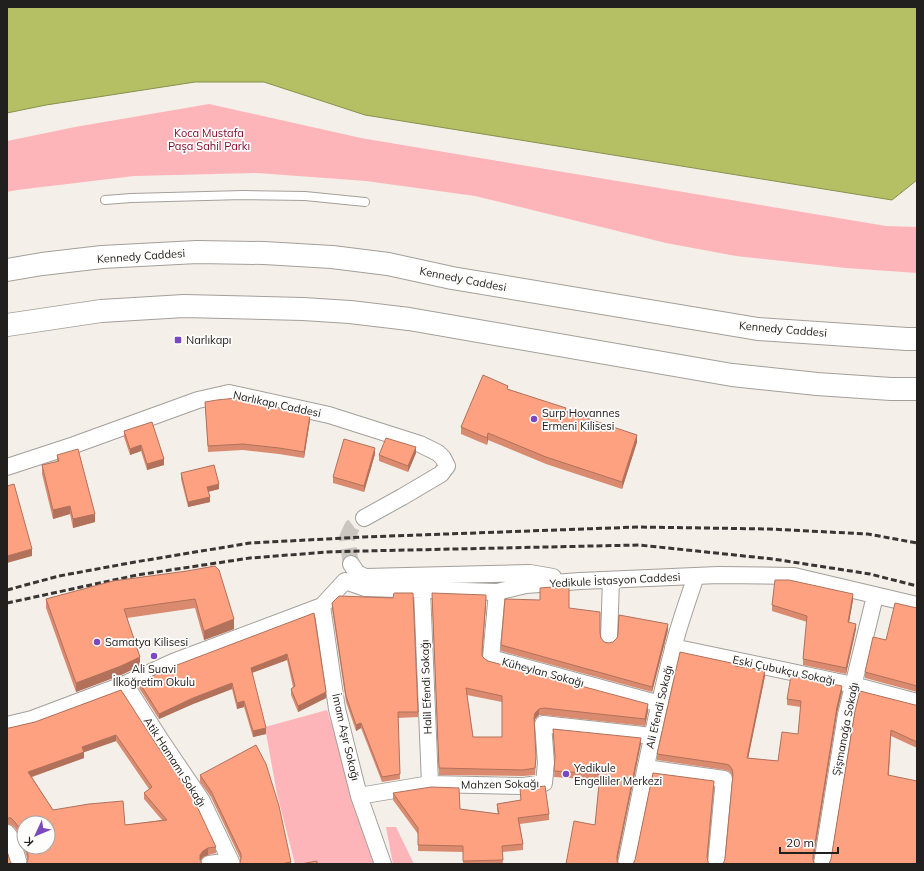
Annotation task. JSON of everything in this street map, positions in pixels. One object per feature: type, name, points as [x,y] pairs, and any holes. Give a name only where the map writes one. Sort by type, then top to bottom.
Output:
[{"type":"highway","name":"Kennedy Caddesi","points":[[7,270],[42,264],[102,258],[197,252],[264,253],[332,257],[388,264],[452,278],[758,329],[917,339]]},
{"type":"highway","points":[[7,325],[101,311],[184,306],[303,309],[350,312],[409,319],[732,375],[817,384],[891,389],[917,388]]},
{"type":"street","name":"Narlıkapı Caddesi","points":[[7,467],[74,445],[198,400],[229,394],[329,415],[420,444],[438,453],[443,458],[447,466],[441,474],[364,518]]},
{"type":"street","points":[[350,564],[357,573],[365,577],[530,574],[580,582]]},
{"type":"street","name":"Yedikule İstasyon Caddesi","points":[[322,606],[345,581],[365,588],[496,592],[526,585],[718,575],[794,576],[917,605]]},
{"type":"street","name":"Ali Efendi Sokağı","points":[[626,864],[652,736],[673,648],[696,576]]},
{"type":"street","points":[[609,639],[611,580]]},
{"type":"street","name":"Halil Efendi Sokağı","points":[[422,590],[430,784]]},
{"type":"street","name":"Küheylan Sokağı","points":[[496,592],[492,658],[660,704]]},
{"type":"street","name":"Şişmanağa Sokağı","points":[[822,864],[846,715],[875,596]]},
{"type":"street","points":[[7,725],[32,719],[125,684],[173,662],[322,606]]},
{"type":"street","name":"İmam Aşır Sokağı","points":[[322,606],[338,709],[360,796],[383,864]]},
{"type":"street","name":"Eski Çubukçu Sokağı","points":[[673,648],[853,685],[917,702]]},
{"type":"street","name":"Atik Hamamı Sokağı","points":[[125,684],[162,742],[202,800],[231,862]]},
{"type":"street","name":"Mahzen Sokağı","points":[[360,796],[430,784],[524,786],[544,783],[546,763],[542,724],[652,736]]},
{"type":"street","points":[[646,768],[724,779],[716,864]]},
{"type":"street","points":[[7,833],[12,840],[19,864]]},
{"type":"street","points":[[209,864],[231,862]]},
{"type":"lane","points":[[105,200],[243,195],[305,196],[366,202]]},
{"type":"green space","name":"Koca Mustafa Paşa Sahil Parkı","points":[[209,104],[361,138],[886,226],[917,227],[917,273],[846,268],[736,256],[666,243],[475,196],[366,181],[257,173],[134,176],[7,192],[7,141],[75,127]]},
{"type":"green space","points":[[327,710],[375,864],[295,864],[277,794],[265,727]]},
{"type":"green space","points":[[386,827],[396,827],[414,864],[393,864]]},
{"type":"shaded area","points":[[7,7],[917,7],[917,180],[892,200],[365,115],[264,82],[195,82],[46,105],[7,113]]},
{"type":"building","points":[[483,375],[508,386],[507,389],[566,408],[565,411],[637,435],[622,482],[546,457],[488,433],[487,438],[461,427]]},
{"type":"building","points":[[236,398],[310,415],[304,452],[243,444],[208,446],[205,402]]},
{"type":"building","points":[[152,422],[164,459],[147,464],[141,445],[130,449],[124,431]]},
{"type":"building","points":[[386,438],[416,447],[408,466],[379,455]]},
{"type":"building","points":[[344,439],[375,448],[364,486],[333,477]]},
{"type":"building","points":[[78,449],[95,514],[73,519],[70,506],[53,510],[42,465],[59,461],[57,455]]},
{"type":"building","points":[[214,465],[219,484],[207,487],[210,497],[188,502],[181,473]]},
{"type":"building","points":[[14,484],[32,549],[7,556],[7,486]]},
{"type":"building","points":[[215,566],[219,570],[234,619],[204,631],[195,599],[124,609],[140,657],[76,683],[46,599],[113,581]]},
{"type":"building","points":[[775,580],[789,580],[853,594],[848,622],[856,624],[846,668],[803,659],[807,616],[772,605]]},
{"type":"building","points":[[569,587],[569,608],[600,612],[600,633],[604,642],[613,642],[617,638],[619,615],[668,624],[652,687],[501,645],[505,599],[540,600],[540,588]]},
{"type":"building","points":[[394,593],[413,593],[418,712],[398,712],[400,774],[382,777],[361,723],[356,725],[346,696],[332,603],[339,596],[393,598]]},
{"type":"building","points":[[432,593],[486,595],[482,656],[488,661],[648,704],[645,719],[544,708],[539,709],[535,713],[534,718],[536,757],[535,768],[523,770],[439,768]],"holes":[[[466,688],[502,696],[502,737],[473,737]]]},
{"type":"building","points":[[895,603],[917,608],[917,686],[865,672],[873,637],[886,640]]},
{"type":"building","points":[[314,613],[326,692],[298,706],[291,689],[295,686],[287,654],[251,668],[266,728],[253,731],[244,701],[237,703],[232,683],[193,698],[159,714],[139,682],[177,665]]},
{"type":"building","points":[[680,652],[736,664],[735,666],[765,670],[747,758],[778,761],[782,732],[798,734],[801,701],[787,699],[791,676],[842,686],[837,707],[813,856],[813,861],[815,864],[723,864],[725,859],[733,774],[732,769],[729,765],[725,764],[657,754]]},
{"type":"building","points":[[121,690],[194,800],[216,847],[208,848],[203,851],[200,855],[202,864],[26,864],[28,855],[56,855],[56,815],[16,815],[16,824],[11,818],[7,818],[7,728],[35,722]],"holes":[[[116,735],[152,787],[144,793],[167,820],[125,825],[123,801],[89,804],[53,810],[28,772],[84,752],[82,747]]]},
{"type":"building","points":[[860,691],[917,705],[917,742],[891,730],[888,775],[917,781],[917,864],[829,864],[855,711]]},
{"type":"building","points":[[553,729],[641,738],[617,856],[617,861],[619,864],[566,864],[574,821],[595,825],[600,774],[554,771],[555,756]]},
{"type":"building","points":[[256,745],[266,764],[279,806],[291,862],[281,864],[239,864],[241,854],[211,791],[200,775]]},
{"type":"building","points":[[653,773],[714,781],[707,857],[709,864],[633,864]]},
{"type":"building","points":[[545,786],[549,814],[518,818],[523,844],[502,846],[503,860],[463,861],[463,846],[418,845],[418,828],[393,793],[431,787],[459,788],[460,809],[499,814],[497,804],[521,800],[520,789]]},
{"type":"building","points":[[7,851],[10,861],[12,864],[7,864]]},
{"type":"building","points":[[317,861],[317,864],[301,864]]},
{"type":"tunnel","points":[[351,564],[347,538],[352,527],[364,518]]},
{"type":"railway","points":[[7,590],[59,576],[250,543],[364,537],[638,527],[769,529],[868,534],[917,543]]},
{"type":"railway","points":[[7,603],[137,575],[250,558],[328,552],[639,545],[773,559],[870,574],[917,586]]},
{"type":"place","name":"Narlıkapı","points":[[178,340]]},
{"type":"place","name":"Surp Hovannes Ermeni Kilisesi","points":[[534,419]]},
{"type":"place","name":"Samatya Kilisesi","points":[[97,642]]},
{"type":"place","name":"Ali Suavi İlköğretim Okulu","points":[[154,656]]},
{"type":"place","name":"Yedikule Engelliler Merkezi","points":[[566,774]]}]
